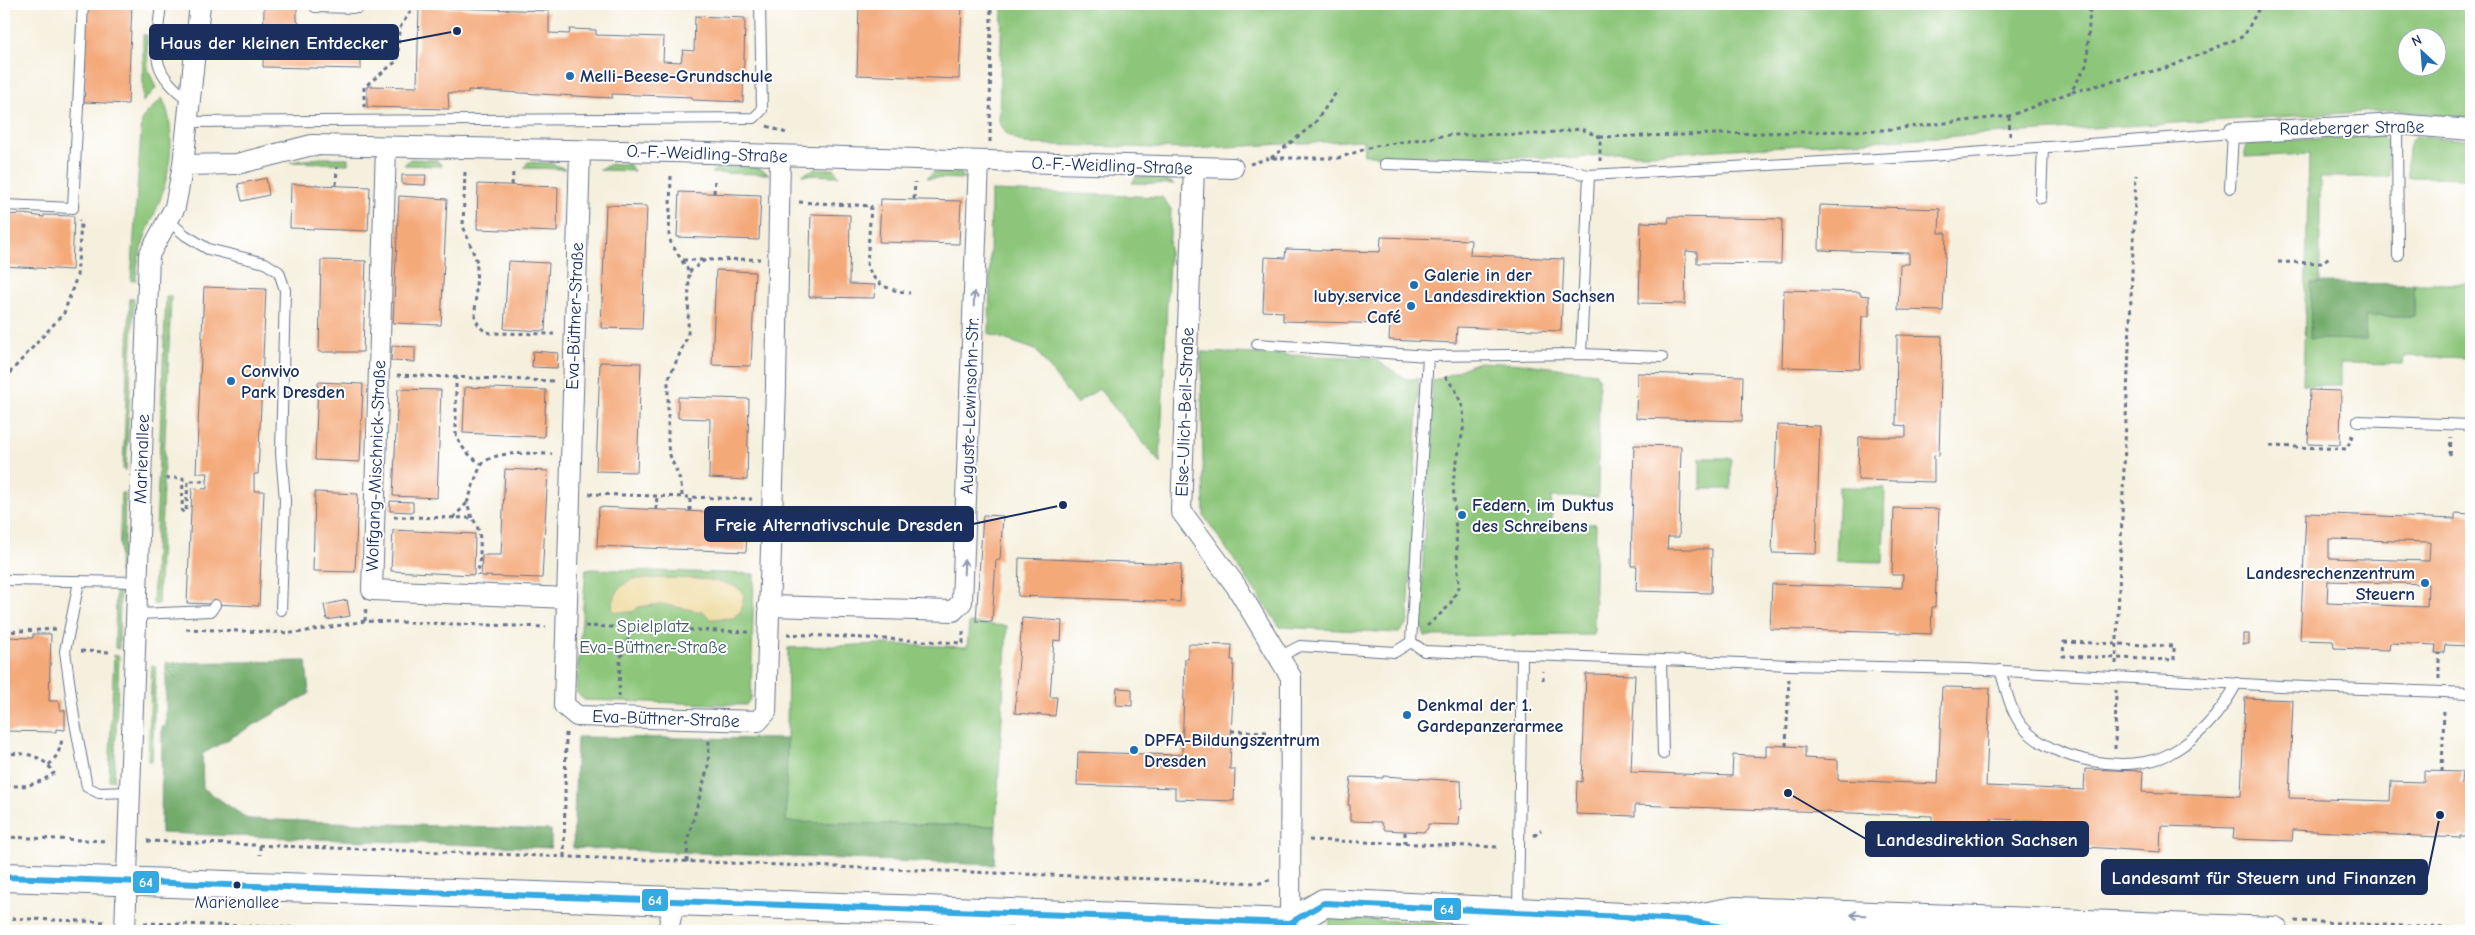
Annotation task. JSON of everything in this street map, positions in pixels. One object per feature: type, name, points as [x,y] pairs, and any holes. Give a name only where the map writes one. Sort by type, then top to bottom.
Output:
[{"type":"main road","points":[[4,877],[674,901],[1297,927],[1324,903],[1686,920],[1736,930],[1759,931]]},
{"type":"main road","points":[[1686,920],[1735,911],[2274,931]]},
{"type":"street","name":"Marienallee","points":[[126,927],[149,255],[175,207],[184,165],[200,4]]},
{"type":"street","name":"Radeberger Straße","points":[[2233,132],[2397,124],[2471,130]]},
{"type":"street","name":"O.-F.-Weidling-Straße","points":[[184,165],[236,164],[312,145],[580,150],[1233,168]]},
{"type":"street","name":"Wolfgang-Mischnick-Straße","points":[[386,147],[372,590],[567,598]]},
{"type":"street","name":"Eva-Büttner-Straße","points":[[580,150],[564,704],[577,716],[709,721],[758,721],[766,712],[780,156]]},
{"type":"street","name":"Auguste-Lewinsohn-Str.","points":[[958,607],[984,162]]},
{"type":"street","name":"Else-Ulich-Beil-Straße","points":[[1194,168],[1181,511],[1236,586],[1291,677],[1291,840],[1297,927]]},
{"type":"street","points":[[768,606],[958,607]]},
{"type":"street","points":[[668,931],[674,901]]},
{"type":"lane","points":[[4,206],[73,208],[83,4]]},
{"type":"lane","points":[[161,4],[156,51],[160,72],[173,88],[190,101]]},
{"type":"lane","points":[[313,4],[315,7],[358,8]]},
{"type":"lane","points":[[188,122],[754,118],[762,110],[760,4]]},
{"type":"lane","points":[[2397,124],[2398,256]]},
{"type":"lane","points":[[1385,164],[1566,170],[1589,175],[1921,156],[2233,132],[2230,188]]},
{"type":"lane","points":[[2041,198],[2043,147]]},
{"type":"lane","points":[[1581,354],[1589,175]]},
{"type":"lane","points":[[168,220],[184,235],[208,249],[265,263],[278,272],[284,290],[281,453],[285,500],[281,610]]},
{"type":"lane","points":[[1257,344],[1428,356],[1581,354],[1662,357]]},
{"type":"lane","points":[[1411,642],[1428,356]]},
{"type":"lane","points":[[2358,421],[2471,425]]},
{"type":"lane","points":[[4,580],[138,582]]},
{"type":"lane","points":[[79,582],[65,651],[75,726],[87,787],[99,793],[130,792]]},
{"type":"lane","points":[[137,614],[211,611],[216,604]]},
{"type":"lane","points":[[1279,657],[1300,646],[1395,652],[1411,642]]},
{"type":"lane","points":[[1411,642],[1424,651],[1790,666],[2000,670],[2471,693]]},
{"type":"lane","points":[[1518,911],[1522,655]]},
{"type":"lane","points":[[1662,660],[1663,754]]},
{"type":"lane","points":[[2000,670],[2022,727],[2034,738],[2046,746],[2074,757],[2114,763],[2137,763],[2168,755],[2190,740],[2217,716],[2237,683]]},
{"type":"path","points":[[364,108],[364,87],[398,60],[399,29],[415,4]]},
{"type":"path","points":[[984,162],[991,4]]},
{"type":"path","points":[[2071,92],[2087,64],[2090,4]]},
{"type":"path","points":[[1233,168],[1270,158],[1338,158],[1375,146],[1449,135],[1538,134],[1580,129],[1600,137],[1882,130],[2009,116],[2071,92],[2169,67],[2244,36],[2259,8],[2257,4]]},
{"type":"path","points":[[1270,158],[1314,124],[1338,90]]},
{"type":"path","points":[[1600,137],[1600,156]]},
{"type":"path","points":[[336,186],[337,167]]},
{"type":"path","points":[[465,172],[463,226],[477,262],[475,316],[481,330],[490,333],[575,335]]},
{"type":"path","points":[[512,186],[513,173]]},
{"type":"path","points":[[2116,658],[2136,175]]},
{"type":"path","points":[[671,176],[669,235],[671,243],[689,272],[688,336],[668,380],[668,446],[669,454],[682,482],[682,497]]},
{"type":"path","points":[[714,194],[715,177]]},
{"type":"path","points":[[914,199],[915,182]]},
{"type":"path","points":[[779,201],[871,206],[867,264],[870,272],[888,290],[910,293]]},
{"type":"path","points":[[4,378],[64,313],[77,276],[81,224],[73,208]]},
{"type":"path","points":[[2278,262],[2321,263],[2331,256]]},
{"type":"path","points":[[683,260],[778,258]]},
{"type":"path","points":[[689,272],[705,260]]},
{"type":"path","points":[[1428,356],[1455,389],[1463,408],[1464,425],[1453,481],[1459,587],[1449,606],[1441,614]]},
{"type":"path","points":[[379,374],[573,382]]},
{"type":"path","points":[[4,398],[7,375]]},
{"type":"path","points":[[456,376],[456,434],[458,442],[471,457],[482,464]]},
{"type":"path","points":[[2270,446],[2347,449],[2358,421]]},
{"type":"path","points":[[453,518],[467,502],[482,464],[498,454],[572,454]]},
{"type":"path","points":[[166,478],[207,481]]},
{"type":"path","points":[[183,478],[182,511],[186,512],[188,481]]},
{"type":"path","points":[[571,494],[772,499]]},
{"type":"path","points":[[656,510],[657,496]]},
{"type":"path","points":[[690,497],[690,511]]},
{"type":"path","points":[[467,502],[472,518],[478,525],[480,534],[477,594]]},
{"type":"path","points":[[373,516],[472,518]]},
{"type":"path","points":[[180,629],[296,633],[365,622],[634,628],[963,643],[958,607]]},
{"type":"path","points":[[4,632],[70,628]]},
{"type":"path","points":[[618,718],[620,659],[634,628]]},
{"type":"path","points":[[2064,642],[2117,644],[2174,646],[2174,660],[2063,656],[2064,642]]},
{"type":"path","points":[[65,651],[110,652]]},
{"type":"path","points":[[2439,653],[2442,692],[2442,771]]},
{"type":"path","points":[[1786,746],[1790,666]]},
{"type":"path","points":[[2114,763],[2116,676]]},
{"type":"path","points":[[564,704],[566,727],[564,857]]},
{"type":"path","points":[[687,862],[688,838],[708,767],[709,721]]},
{"type":"path","points":[[1232,731],[1291,733]]},
{"type":"path","points":[[4,755],[17,752],[37,756],[49,764],[54,773],[41,782],[22,787],[4,784]]},
{"type":"path","points":[[1405,831],[1405,844]]},
{"type":"path","points":[[4,837],[104,841]]},
{"type":"path","points":[[1291,840],[1497,847]]},
{"type":"path","points":[[150,842],[1260,883]]},
{"type":"path","points":[[260,846],[260,855]]},
{"type":"path","points":[[4,918],[126,927],[410,931]]},
{"type":"green space","points":[[1002,4],[2471,4],[2471,118],[2397,110],[1649,154],[1614,153],[1579,158],[1364,155],[1363,140],[1187,149],[1025,144],[1007,135],[999,122]]},
{"type":"green space","points":[[143,35],[147,35],[148,69],[156,88],[143,102]]},
{"type":"green space","points":[[162,98],[167,109],[171,135],[167,175],[160,200],[141,248],[136,280],[131,281],[142,118]]},
{"type":"green space","points":[[2379,135],[2387,143],[2389,177],[2320,177],[2320,284],[2311,283],[2366,340],[2364,316],[2414,316],[2414,284],[2471,284],[2471,358],[2404,356],[2403,364],[2341,363],[2341,385],[2303,385],[2309,154],[2245,157],[2245,147],[2248,143]]},
{"type":"green space","points":[[2415,136],[2471,140],[2471,178],[2408,177],[2408,150]]},
{"type":"green space","points":[[320,158],[348,158],[348,164],[290,162]]},
{"type":"green space","points":[[410,159],[437,160],[442,166],[404,165]]},
{"type":"green space","points":[[528,162],[550,163],[565,169],[524,168]]},
{"type":"green space","points":[[611,164],[629,164],[634,171],[599,170]]},
{"type":"green space","points":[[719,167],[757,167],[769,174],[711,173]]},
{"type":"green space","points":[[814,169],[834,169],[839,176],[802,175]]},
{"type":"green space","points":[[934,172],[960,172],[965,179],[927,178]]},
{"type":"green space","points":[[1136,177],[1160,177],[1174,184],[1132,183]]},
{"type":"green space","points":[[991,191],[1162,197],[1171,209],[1160,463],[1099,389],[1076,404],[1036,350],[989,334]]},
{"type":"green space","points":[[2311,283],[2414,284],[2414,316],[2365,316],[2366,340],[2310,339]]},
{"type":"green space","points":[[166,296],[171,296],[158,604],[153,604]]},
{"type":"green space","points":[[130,298],[134,298],[126,470],[123,470]]},
{"type":"green space","points":[[1201,352],[1373,358],[1406,379],[1419,379],[1408,622],[1399,633],[1280,627],[1204,516]]},
{"type":"green space","points":[[1479,362],[1526,364],[1596,373],[1597,377],[1599,377],[1598,497],[1551,497],[1552,523],[1596,524],[1594,635],[1425,636],[1420,621],[1432,380]]},
{"type":"green space","points":[[1700,458],[1731,458],[1731,489],[1700,489]]},
{"type":"green space","points":[[1839,487],[1885,488],[1883,562],[1836,561]]},
{"type":"green space","points":[[121,493],[125,493],[123,573],[119,573]]},
{"type":"green space","name":"Spielplatz Eva-Büttner-Straße","points":[[586,569],[754,574],[751,698],[746,705],[584,700],[576,692]]},
{"type":"green space","points":[[116,586],[120,586],[119,649],[115,648]]},
{"type":"green space","points":[[969,623],[1007,626],[996,826],[786,822],[788,648],[881,644],[967,647]]},
{"type":"green space","points":[[114,655],[119,656],[114,780],[109,780]]},
{"type":"green space","points":[[306,661],[309,694],[202,754],[203,788],[248,819],[551,830],[551,848],[161,833],[162,727],[166,726],[166,663]]},
{"type":"green space","points":[[152,665],[156,666],[152,761],[148,761]]},
{"type":"green space","points":[[577,737],[787,739],[786,822],[996,826],[994,865],[573,848]]},
{"type":"green space","points":[[1330,918],[1510,926],[1509,931],[1329,931]]},
{"type":"sand","points":[[675,578],[724,583],[736,587],[744,594],[741,611],[733,618],[711,619],[703,612],[661,604],[638,607],[633,612],[616,612],[612,609],[614,599],[620,588],[632,579]]},
{"type":"building","points":[[88,4],[132,4],[128,104],[84,102],[85,68],[83,68]]},
{"type":"building","points":[[264,4],[297,4],[299,29],[297,36],[361,37],[361,69],[263,67]]},
{"type":"building","points":[[859,4],[962,4],[959,79],[857,75]]},
{"type":"building","points":[[419,7],[549,11],[549,33],[569,34],[570,29],[596,30],[596,35],[664,37],[663,61],[681,62],[683,50],[694,51],[695,16],[745,18],[743,102],[692,100],[692,97],[612,94],[612,98],[468,90],[468,93],[448,93],[449,109],[367,107],[367,86],[417,87]]},
{"type":"building","points":[[402,175],[426,175],[425,185],[402,184]]},
{"type":"building","points":[[266,178],[269,195],[242,201],[238,184]]},
{"type":"building","points":[[291,184],[370,187],[368,231],[290,228]]},
{"type":"building","points":[[478,184],[558,187],[557,232],[477,229]]},
{"type":"building","points":[[679,192],[761,195],[759,240],[677,237]]},
{"type":"building","points":[[399,196],[447,199],[441,325],[393,323]]},
{"type":"building","points":[[881,199],[961,201],[959,244],[879,242]]},
{"type":"building","points":[[606,205],[647,206],[642,329],[601,328]]},
{"type":"building","points":[[1820,205],[1940,209],[1939,233],[1946,233],[1943,311],[1898,310],[1900,264],[1909,264],[1909,253],[1819,250]]},
{"type":"building","points":[[24,214],[44,217],[44,215],[74,216],[72,270],[4,266],[4,215]]},
{"type":"building","points":[[811,214],[850,215],[849,284],[875,285],[874,298],[809,297]]},
{"type":"building","points":[[1669,217],[1782,219],[1781,264],[1697,263],[1697,252],[1686,251],[1685,304],[1639,303],[1641,222],[1668,223]]},
{"type":"building","name":"Galerie in der Landesdirektion Sachsen","points":[[1381,237],[1471,240],[1470,255],[1564,259],[1561,331],[1457,327],[1456,343],[1389,340],[1390,324],[1283,321],[1283,312],[1263,311],[1265,257],[1285,258],[1286,249],[1380,252]]},
{"type":"building","points":[[321,260],[366,261],[363,352],[319,352]]},
{"type":"building","points":[[508,261],[549,263],[545,331],[504,329]]},
{"type":"building","points":[[716,270],[755,272],[751,366],[712,365]]},
{"type":"building","name":"Convivo Park Dresden","points":[[204,287],[266,289],[258,474],[254,474],[254,491],[264,491],[259,606],[187,603],[192,488],[207,489],[208,473],[196,473]]},
{"type":"building","points":[[1784,290],[1860,292],[1860,295],[1869,296],[1869,316],[1862,316],[1860,369],[1782,367]]},
{"type":"building","points":[[1897,335],[1942,336],[1939,456],[1934,455],[1934,482],[1858,480],[1859,437],[1906,437],[1906,426],[1896,425]]},
{"type":"building","points":[[392,346],[415,347],[415,362],[391,361]]},
{"type":"building","points":[[533,351],[558,353],[557,368],[532,367]]},
{"type":"building","points":[[600,362],[641,363],[637,472],[596,471]]},
{"type":"building","points":[[1637,373],[1743,376],[1742,421],[1636,418]]},
{"type":"building","points":[[318,382],[363,384],[360,462],[315,460]]},
{"type":"building","points":[[465,387],[546,390],[544,437],[463,433]]},
{"type":"building","points":[[398,389],[441,390],[437,498],[393,496]]},
{"type":"building","points":[[2310,390],[2341,391],[2340,445],[2308,444]]},
{"type":"building","points":[[678,397],[749,399],[747,480],[709,478],[710,419],[678,418]]},
{"type":"building","points":[[1777,425],[1820,426],[1816,554],[1772,553]]},
{"type":"building","points":[[1634,445],[1681,446],[1679,537],[1668,537],[1667,549],[1712,549],[1711,593],[1636,591],[1637,566],[1631,566]]},
{"type":"building","points":[[505,469],[548,471],[542,578],[481,576],[482,555],[501,555]]},
{"type":"building","points":[[315,492],[358,494],[355,572],[313,571]]},
{"type":"building","points":[[390,501],[413,502],[413,512],[390,511]]},
{"type":"building","points":[[599,507],[748,514],[746,552],[597,546]]},
{"type":"building","points":[[1894,508],[1939,509],[1935,607],[1932,607],[1931,634],[1770,629],[1772,584],[1902,588],[1903,575],[1892,575]]},
{"type":"building","name":"Landesrechenzentrum Steuern","points":[[2306,513],[2455,519],[2455,513],[2471,514],[2471,646],[2445,645],[2444,653],[2435,653],[2436,645],[2390,643],[2389,650],[2334,648],[2333,641],[2300,640]],"holes":[[[2329,539],[2430,542],[2429,561],[2329,558]],[[2328,581],[2428,584],[2427,607],[2327,603]]]},
{"type":"building","points":[[983,515],[1003,516],[1000,560],[996,560],[992,622],[976,621]]},
{"type":"building","points":[[393,530],[475,534],[474,575],[391,571]]},
{"type":"building","points":[[1019,558],[1181,564],[1180,602],[1018,596]]},
{"type":"building","points":[[347,600],[350,616],[327,620],[324,605]]},
{"type":"building","points":[[1022,618],[1062,621],[1061,641],[1054,640],[1050,697],[1057,697],[1055,716],[1015,713]]},
{"type":"building","points":[[33,634],[51,634],[49,701],[58,701],[60,703],[60,710],[65,710],[65,730],[56,729],[56,732],[4,731],[5,637],[33,638]]},
{"type":"building","points":[[2243,634],[2249,634],[2249,644],[2243,644]]},
{"type":"building","points":[[1188,644],[1232,645],[1231,660],[1234,660],[1230,769],[1235,769],[1234,801],[1175,799],[1175,788],[1077,785],[1078,752],[1182,755],[1185,659],[1188,659]]},
{"type":"building","points":[[1586,674],[1635,675],[1631,772],[1732,776],[1733,755],[1766,757],[1766,745],[1805,747],[1805,758],[1838,760],[1838,780],[1938,784],[1942,687],[1990,688],[1986,786],[2084,790],[2085,769],[2143,771],[2142,792],[2241,796],[2245,698],[2293,700],[2289,798],[2390,801],[2391,781],[2424,782],[2424,771],[2462,772],[2461,783],[2471,783],[2471,836],[2460,836],[2460,838],[2293,830],[2292,841],[2233,839],[2234,828],[2161,826],[2160,852],[2086,847],[2086,849],[2063,848],[2064,821],[1991,819],[1990,830],[1932,828],[1932,816],[1635,805],[1635,816],[1576,814],[1577,781],[1582,782]]},
{"type":"building","points":[[1117,688],[1132,689],[1132,706],[1116,705]]},
{"type":"building","points":[[1383,776],[1461,781],[1462,809],[1460,809],[1459,825],[1428,824],[1428,828],[1424,832],[1385,830],[1381,822],[1350,821],[1350,805],[1348,805],[1351,777],[1383,778]]},
{"type":"transit line","name":"64","points":[[4,877],[1290,923],[1304,931]]},
{"type":"transit line","name":"64","points":[[1290,923],[1324,903],[1686,920],[1736,930],[1759,931]]},
{"type":"place","name":"Haus der kleinen Entdecker","points":[[457,31]]},
{"type":"place","name":"Melli-Beese-Grundschule","points":[[570,76]]},
{"type":"place","name":"Galerie in der Landesdirektion Sachsen","points":[[1414,285]]},
{"type":"place","name":"luby.service Café","points":[[1411,306]]},
{"type":"place","name":"Convivo Park Dresden","points":[[231,381]]},
{"type":"place","name":"Freie Alternativschule Dresden","points":[[1063,505]]},
{"type":"place","name":"Federn, im Duktus des Schreibens","points":[[1462,515]]},
{"type":"place","name":"Landesrechenzentrum Steuern","points":[[2425,583]]},
{"type":"place","name":"Denkmal der 1. Gardepanzerarmee","points":[[1407,715]]},
{"type":"place","name":"DPFA-Bildungszentrum Dresden","points":[[1134,750]]},
{"type":"place","name":"Landesdirektion Sachsen","points":[[1788,793]]},
{"type":"place","name":"Landesamt für Steuern und Finanzen","points":[[2440,815]]},
{"type":"place","name":"Marienallee","points":[[237,885]]}]
